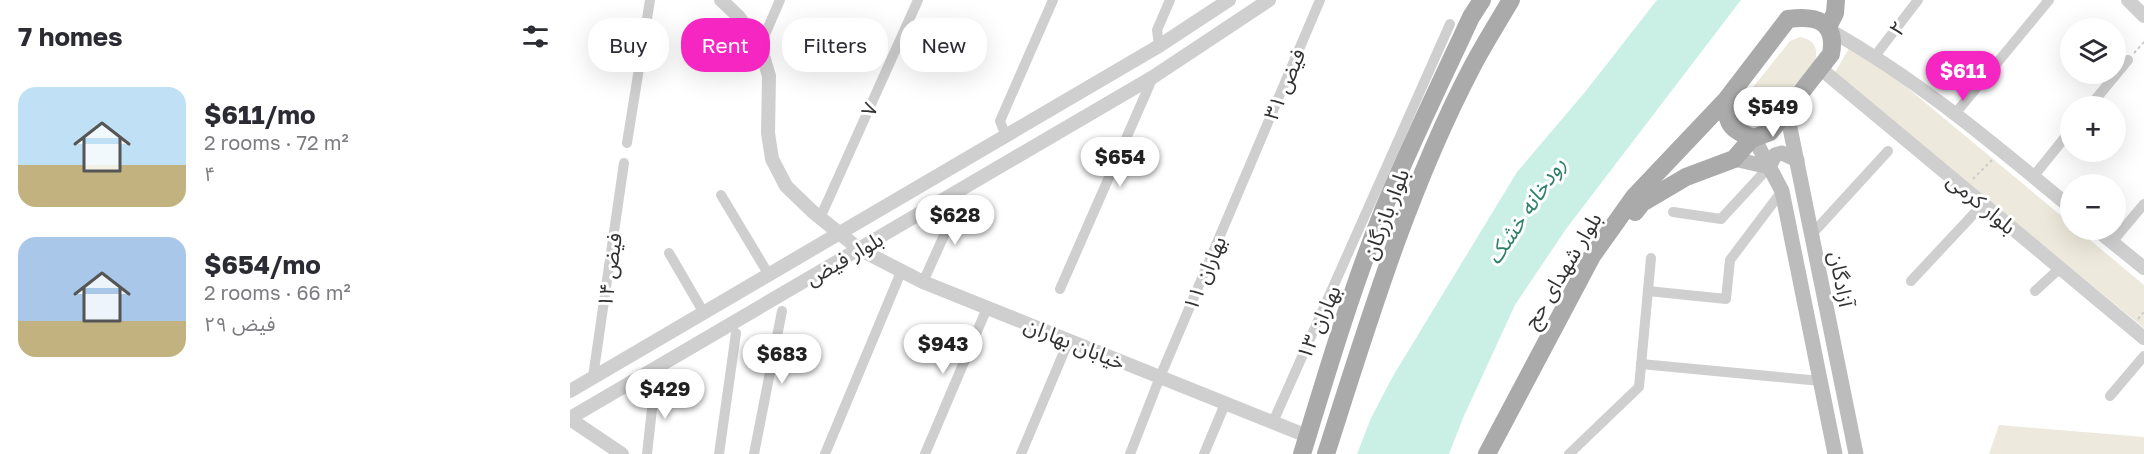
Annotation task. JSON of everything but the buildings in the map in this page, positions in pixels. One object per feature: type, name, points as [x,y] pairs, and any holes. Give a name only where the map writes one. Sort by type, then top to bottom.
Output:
[{"type":"main road","name":"بلوار بازرگان","points":[[1302,454],[1355,288],[1384,208],[1469,8],[1482,0]]},
{"type":"main road","name":"بلوار بازرگان","points":[[1326,454],[1361,342],[1406,215],[1472,68],[1510,0]]},
{"type":"main road","name":"بلوار شهدای حج","points":[[1487,454],[1592,256],[1634,197],[1726,100],[1802,0]]},
{"type":"main road","points":[[1829,29],[1836,0]]},
{"type":"main road","points":[[1788,19],[1803,17],[1818,20],[1829,29],[1834,42],[1831,54],[1770,132],[1753,138],[1734,159],[1769,167],[1775,155],[1782,153],[1797,160]]},
{"type":"main road","points":[[1726,100],[1725,114],[1730,125],[1738,133],[1753,138]]},
{"type":"main road","name":"آزادگان","points":[[1787,112],[1856,454]]},
{"type":"main road","points":[[1416,134],[1436,145]]},
{"type":"main road","name":"آزادگان","points":[[1753,138],[1782,191],[1835,454]]},
{"type":"main road","name":"بلوار شهدای حج","points":[[1496,454],[1600,260],[1642,203],[1686,177],[1734,159]]},
{"type":"street","points":[[627,143],[650,0]]},
{"type":"street","name":"خیابان بهاران","points":[[722,0],[739,18]]},
{"type":"street","points":[[770,23],[780,0]]},
{"type":"street","name":"۷","points":[[820,218],[918,0]]},
{"type":"street","points":[[1006,136],[1000,122],[1053,0]]},
{"type":"street","points":[[1159,46],[1157,30],[1170,0]]},
{"type":"street","name":"بلوار فیض","points":[[570,391],[1095,84],[1229,0]]},
{"type":"street","name":"بلوار فیض","points":[[570,418],[1153,77],[1269,0]]},
{"type":"street","name":"فیض ۳۱","points":[[1248,168],[1320,0]]},
{"type":"street","name":"۲","points":[[1875,56],[1918,0]]},
{"type":"street","points":[[1954,115],[2049,0]]},
{"type":"street","name":"بهاران ۱۳","points":[[1274,422],[1450,24]]},
{"type":"street","points":[[1829,29],[1875,56],[2060,199]]},
{"type":"street","points":[[2098,96],[2128,60]]},
{"type":"street","name":"بلوار کرمی","points":[[1821,69],[2144,338]]},
{"type":"street","name":"خیابان بهاران","points":[[768,72],[768,133],[772,159],[786,186],[820,218],[859,249],[923,282],[1307,436]]},
{"type":"street","points":[[1060,289],[1153,77]]},
{"type":"street","points":[[1095,84],[1107,104]]},
{"type":"street","points":[[2033,177],[2060,144]]},
{"type":"street","points":[[1812,234],[1888,151]]},
{"type":"street","name":"فیض ۱۴","points":[[593,377],[624,163]]},
{"type":"street","points":[[1673,212],[1721,219],[1769,167]]},
{"type":"street","name":"بهاران ۱۱","points":[[1130,454],[1248,168]]},
{"type":"street","points":[[1648,291],[1726,299],[1730,260],[1782,191]]},
{"type":"street","points":[[721,195],[769,275]]},
{"type":"street","points":[[923,282],[961,198]]},
{"type":"street","points":[[1911,281],[1983,204]]},
{"type":"street","points":[[2112,242],[2144,204]]},
{"type":"street","points":[[2110,240],[2144,268]]},
{"type":"street","points":[[669,253],[704,313]]},
{"type":"street","points":[[1569,454],[1639,387],[1651,258]]},
{"type":"street","points":[[2035,291],[2060,268]]},
{"type":"street","points":[[825,454],[901,272]]},
{"type":"street","points":[[925,454],[987,308]]},
{"type":"street","points":[[754,454],[782,311]]},
{"type":"street","points":[[719,454],[736,333]]},
{"type":"street","points":[[1021,454],[1069,340]]},
{"type":"street","points":[[2110,396],[2144,356]]},
{"type":"street","points":[[1641,364],[1821,381]]},
{"type":"street","points":[[647,454],[655,382]]},
{"type":"street","points":[[1204,454],[1225,404]]},
{"type":"street","points":[[570,418],[622,454]]},
{"type":"path","points":[[2128,60],[2144,42]]},
{"type":"path","points":[[1964,188],[2000,151]]},
{"type":"shaded area","points":[[1800,37],[1809,40],[1814,46],[1816,58],[1814,63],[1763,122],[1754,125],[1742,120],[1738,106],[1790,41]]},
{"type":"shaded area","points":[[1851,45],[1869,56],[2060,215],[2060,240],[2090,240],[2144,285],[2144,328],[1834,74]]},
{"type":"shaded area","points":[[1999,425],[2144,437],[2144,454],[1989,454]]},
{"type":"water","name":"رودخانه خشک","points":[[1657,0],[1741,0],[1566,229],[1515,305],[1449,454],[1357,454],[1371,418],[1393,376],[1517,172],[1585,92]]}]
